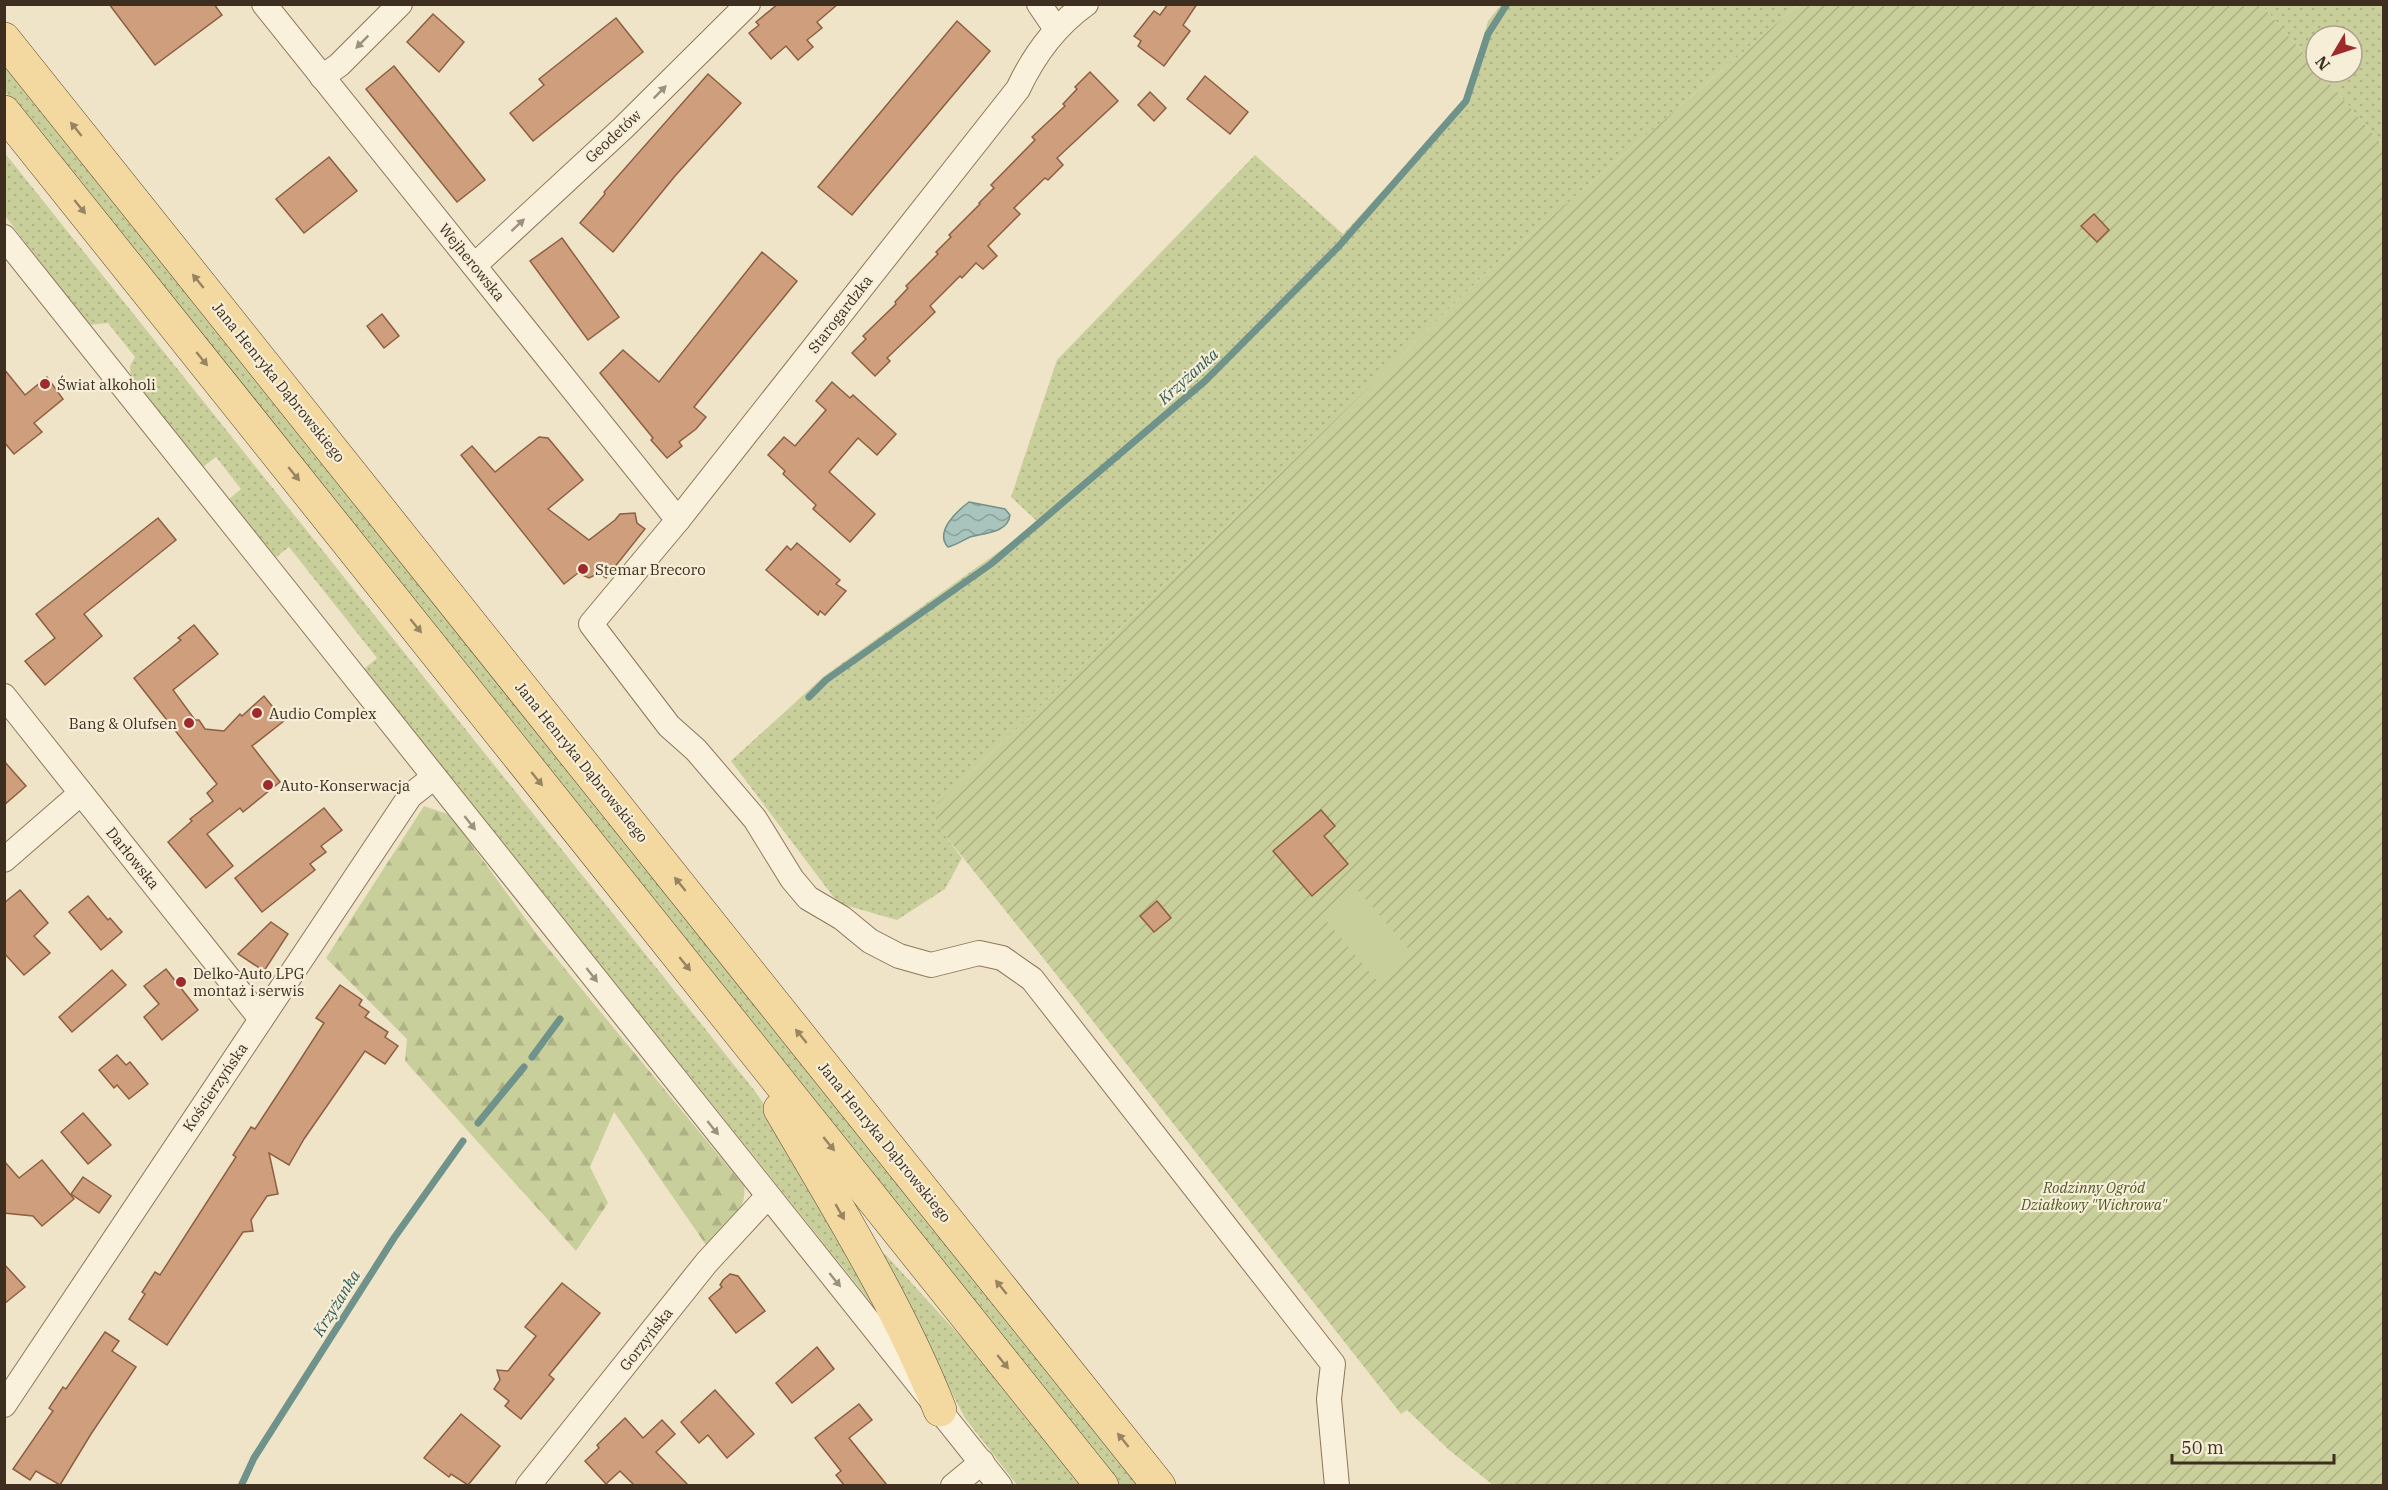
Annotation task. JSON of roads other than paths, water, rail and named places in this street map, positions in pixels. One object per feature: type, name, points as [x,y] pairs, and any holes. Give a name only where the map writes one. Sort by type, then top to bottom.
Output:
[{"type":"main road","name":"Jana Henryka Dąbrowskiego","points":[[4,39],[1159,1485]]},
{"type":"main road","points":[[4,112],[1102,1485]]},
{"type":"main road","points":[[714,1000],[887,1293],[924,1370],[940,1410]]},
{"type":"street","name":"Wejherowska","points":[[264,4],[678,520]]},
{"type":"street","points":[[322,77],[339,65],[400,4]]},
{"type":"street","name":"Geodetów","points":[[475,265],[623,128],[748,4]]},
{"type":"street","points":[[1039,4],[1056,29]]},
{"type":"street","name":"Starogardzka","points":[[1086,4],[1056,29],[1029,65],[1018,89],[678,520],[591,624],[669,726],[696,750],[755,819],[792,879],[808,898],[842,918],[870,941],[899,956],[931,965],[979,952],[1002,958],[1032,978],[1333,1364],[1329,1399],[1337,1485]]},
{"type":"street","points":[[4,237],[1000,1485]]},
{"type":"street","name":"Darłowska","points":[[4,696],[261,1019]]},
{"type":"street","name":"Kościerzyńska","points":[[4,1405],[410,796],[434,777]]},
{"type":"street","points":[[4,860],[81,793]]},
{"type":"street","name":"Gorzyńska","points":[[528,1485],[707,1262],[768,1196]]},
{"type":"street","points":[[953,1485],[982,1462]]},
{"type":"water","points":[[969,502],[1005,509],[1010,515],[1008,521],[1000,529],[970,537],[948,547],[944,541],[945,529],[953,516]]},
{"type":"waterway","name":"Krzyżanka","points":[[809,697],[826,680],[991,564],[1205,381],[1339,246],[1466,101],[1488,34],[1507,4]]},
{"type":"waterway","name":"Krzyżanka","points":[[532,1057],[560,1019]]},
{"type":"waterway","name":"Krzyżanka","points":[[478,1123],[524,1067]]},
{"type":"waterway","name":"Krzyżanka","points":[[241,1486],[254,1458],[394,1238],[463,1141]]},
{"type":"place","name":"Świat alkoholi","points":[[45,384]]},
{"type":"place","name":"Stemar Brecoro","points":[[583,569]]},
{"type":"place","name":"Audio Complex","points":[[257,713]]},
{"type":"place","name":"Bang & Olufsen","points":[[189,723]]},
{"type":"place","name":"Auto-Konserwacja","points":[[268,785]]},
{"type":"place","name":"Delko-Auto LPG montaż i serwis","points":[[181,982]]},
{"type":"park label","name":"Rodzinny Ogród Działkowy \"Wichrowa\"","points":[[2094,1196]]}]
